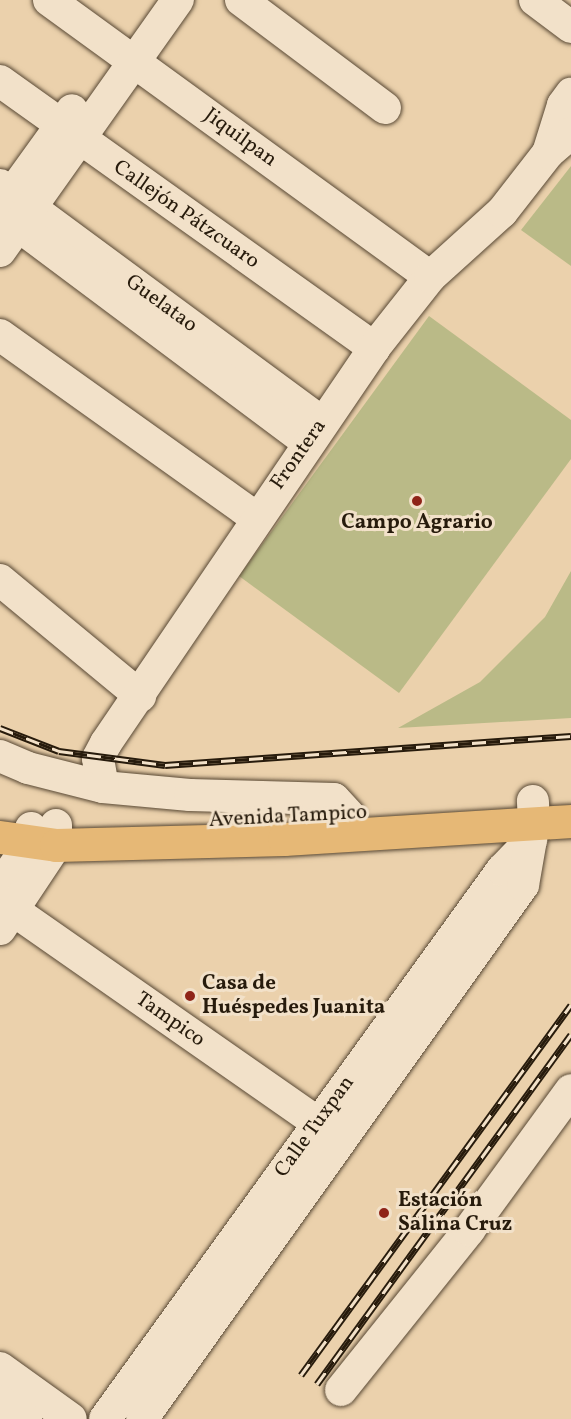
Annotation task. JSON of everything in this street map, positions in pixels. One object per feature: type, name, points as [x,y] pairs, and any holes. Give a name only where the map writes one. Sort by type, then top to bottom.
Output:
[{"type":"main road","name":"Avenida Tampico","points":[[30,836],[284,839],[533,821],[571,799]]},
{"type":"main road","name":"Avenida Tampico","points":[[30,836],[349,815],[571,821]]},
{"type":"street","name":"Jiquilpan","points":[[49,0],[130,48]]},
{"type":"street","name":"Jiquilpan","points":[[75,0],[130,48],[438,271]]},
{"type":"street","points":[[130,48],[152,0]]},
{"type":"street","points":[[0,251],[10,205],[69,132],[130,48],[178,0]]},
{"type":"street","points":[[241,0],[385,108]]},
{"type":"street","points":[[535,0],[571,27]]},
{"type":"street","name":"Callejón Pátzcuaro","points":[[0,81],[374,348]]},
{"type":"street","name":"Frontera","points":[[548,153],[563,105],[571,94]]},
{"type":"street","name":"Frontera","points":[[103,786],[98,758],[255,517],[374,348],[438,271],[502,212],[548,153],[571,133]]},
{"type":"street","name":"Guelatao","points":[[10,205],[315,432]]},
{"type":"street","points":[[0,335],[255,517]]},
{"type":"street","points":[[0,580],[140,696]]},
{"type":"street","points":[[0,756],[28,768],[103,786],[190,795],[334,799],[349,815]]},
{"type":"street","name":"Calle Tuxpan","points":[[105,1419],[197,1316],[329,1131],[523,885],[533,821]]},
{"type":"street","points":[[3,907],[30,836]]},
{"type":"street","name":"Tampico","points":[[3,907],[329,1131]]},
{"type":"street","points":[[341,1390],[469,1230],[571,1090]]},
{"type":"street","name":"Calle Tuxpan","points":[[142,1419],[197,1316]]},
{"type":"street","points":[[0,1368],[72,1419]]},
{"type":"street","points":[[0,1401],[26,1419]]},
{"type":"green space","points":[[571,166],[571,266],[521,230]]},
{"type":"green space","name":"Campo Agrario","points":[[429,316],[571,420],[571,459],[399,693],[239,576]]},
{"type":"green space","points":[[571,571],[571,718],[398,728],[480,682],[545,617]]},
{"type":"railway","points":[[0,728],[59,751],[165,765],[571,736]]},
{"type":"railway","points":[[301,1375],[571,1005]]},
{"type":"railway","points":[[317,1384],[571,1034]]},
{"type":"place","name":"Campo Agrario","points":[[417,501]]},
{"type":"place","name":"Casa de Huéspedes Juanita","points":[[190,996]]},
{"type":"place","name":"Estación Salina Cruz","points":[[384,1213]]}]
